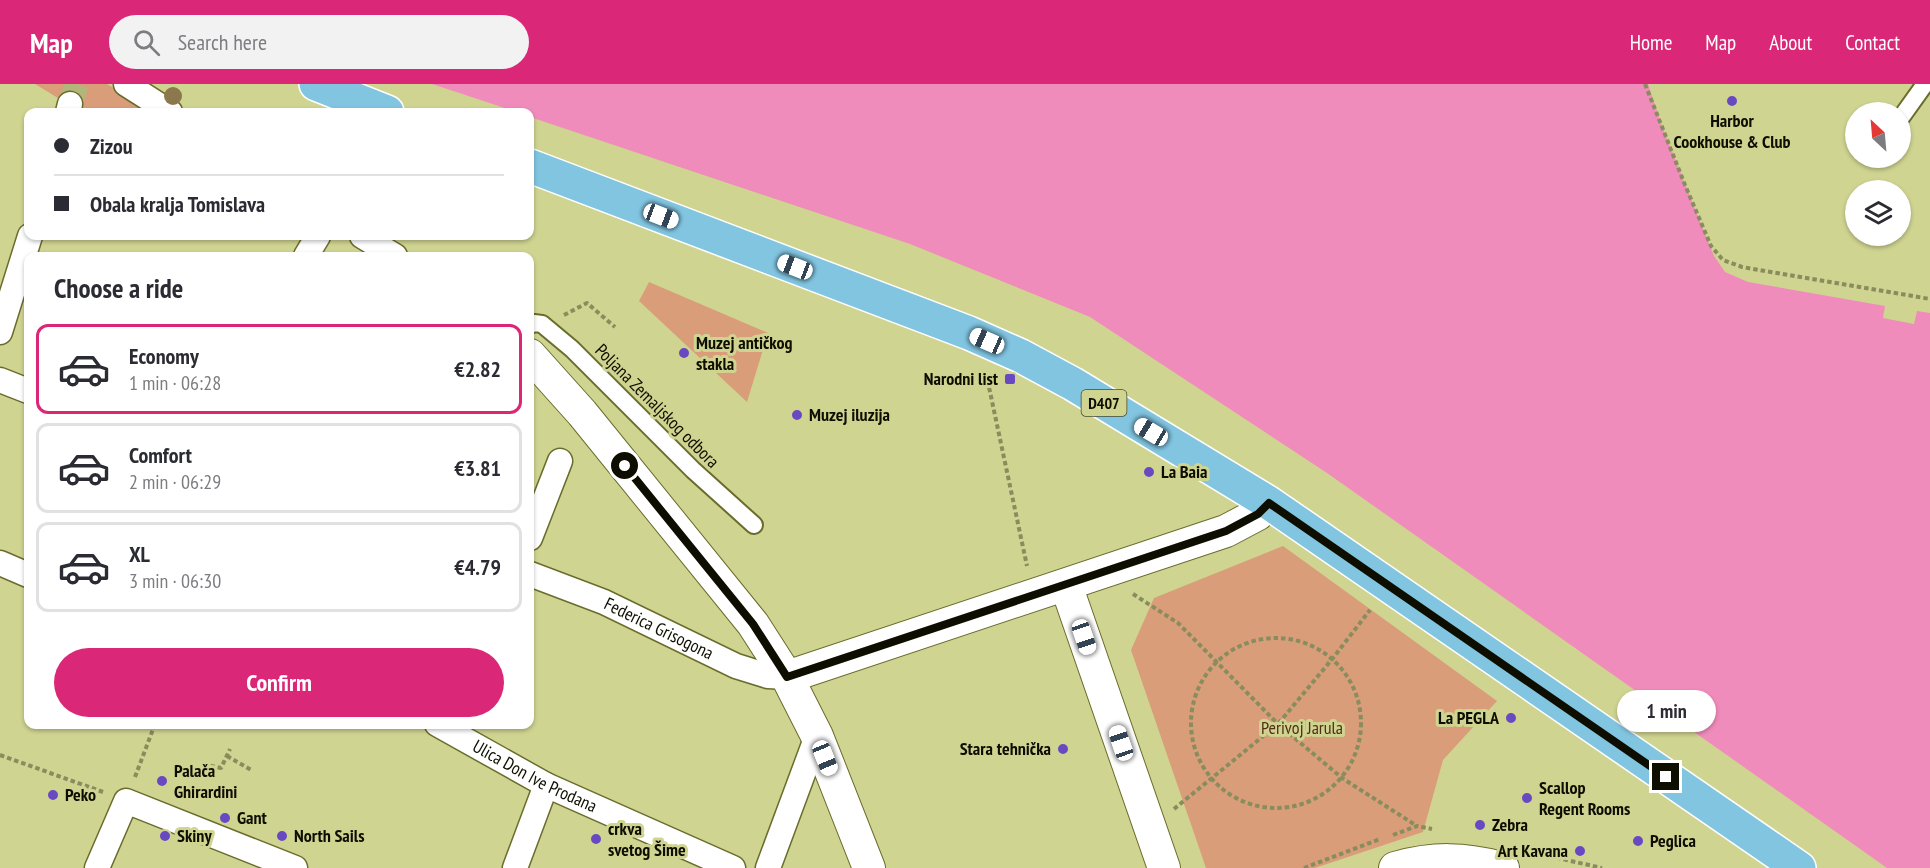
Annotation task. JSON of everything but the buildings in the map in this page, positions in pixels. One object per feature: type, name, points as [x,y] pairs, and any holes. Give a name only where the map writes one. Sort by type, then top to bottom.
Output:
[{"type":"main road","points":[[318,84],[372,103]]},
{"type":"main road","name":"D407","points":[[534,168],[969,333],[1021,356],[1073,384],[1269,503],[1799,868]]},
{"type":"street","points":[[126,84],[164,108]]},
{"type":"street","points":[[369,240],[388,252]]},
{"type":"street","points":[[0,332],[24,255]]},
{"type":"street","points":[[534,359],[582,413],[753,624],[787,677],[817,736],[869,868]]},
{"type":"street","points":[[0,380],[24,389]]},
{"type":"street","points":[[534,528],[560,460]]},
{"type":"street","points":[[787,677],[1226,531],[1258,514],[1269,503]]},
{"type":"street","points":[[0,563],[24,573]]},
{"type":"street","name":"Federica Grisogona","points":[[534,576],[604,602],[736,666],[768,676],[787,677]]},
{"type":"street","points":[[1066,585],[1164,868]]},
{"type":"street","name":"Ulica Don Ive Prodana","points":[[448,729],[546,786],[733,868]]},
{"type":"street","points":[[768,868],[817,736]]},
{"type":"street","points":[[515,868],[546,786]]},
{"type":"street","points":[[97,868],[126,801],[295,868]]},
{"type":"street","points":[[1395,868],[1443,859],[1475,861],[1503,868]]},
{"type":"lane","points":[[1911,104],[1925,84]]},
{"type":"lane","name":"Poljana Zemaljskog odbora","points":[[536,324],[572,349],[693,470],[754,525]]},
{"type":"path","points":[[1645,84],[1711,246],[1723,260],[1742,267],[1930,299]]},
{"type":"path","points":[[536,324],[560,317],[587,303],[615,327]]},
{"type":"path","points":[[986,372],[1028,572]]},
{"type":"path","points":[[1150,829],[1278,724],[1333,658],[1388,586]]},
{"type":"path","points":[[1127,591],[1178,623],[1278,724],[1342,778],[1417,826]]},
{"type":"path","points":[[1276,638],[1310,645],[1333,658],[1352,684],[1359,703],[1361,723],[1356,751],[1342,778],[1310,802],[1271,809],[1252,806],[1233,798],[1211,779],[1196,754],[1191,736],[1190,717],[1201,682],[1217,661],[1242,645],[1276,638]]},
{"type":"path","points":[[0,755],[126,801],[153,729]]},
{"type":"path","points":[[203,764],[221,768],[230,749]]},
{"type":"path","points":[[227,756],[253,771]]},
{"type":"green space","points":[[35,84],[107,84],[147,108],[74,108]]},
{"type":"green space","points":[[649,282],[768,333],[747,402],[639,301]]},
{"type":"green space","name":"Perivoj Jarula","points":[[1283,546],[1497,701],[1443,760],[1423,832],[1315,868],[1206,868],[1131,650],[1154,598]]},
{"type":"shaded area","points":[[432,84],[1648,84],[1662,126],[1714,256],[1725,272],[1748,282],[1885,306],[1883,318],[1914,324],[1917,311],[1930,313],[1930,868],[1887,868],[1327,473],[1090,317],[910,244],[534,118],[534,108],[505,108]]},
{"type":"tunnel","points":[[70,104],[77,84]]},
{"type":"place","name":"Harbor Cookhouse & Club","points":[[1732,101]]},
{"type":"place","name":"Muzej antičkog stakla","points":[[684,353]]},
{"type":"place","name":"Narodni list","points":[[1010,379]]},
{"type":"place","name":"Muzej iluzija","points":[[797,415]]},
{"type":"place","name":"La Baia","points":[[1149,472]]},
{"type":"place","name":"La PEGLA","points":[[1511,718]]},
{"type":"place","name":"Stara tehnička","points":[[1063,749]]},
{"type":"place","name":"Palača Ghirardini","points":[[162,781]]},
{"type":"place","name":"Peko","points":[[53,795]]},
{"type":"place","name":"Scallop Regent Rooms","points":[[1527,798]]},
{"type":"place","name":"Gant","points":[[225,818]]},
{"type":"place","name":"Zebra","points":[[1480,825]]},
{"type":"place","name":"Skiny","points":[[165,836]]},
{"type":"place","name":"North Sails","points":[[282,836]]},
{"type":"place","name":"crkva svetog Šime","points":[[596,839]]},
{"type":"place","name":"Peglica","points":[[1638,841]]},
{"type":"place","name":"Art Kavana","points":[[1580,851]]},
{"type":"route","points":[[625,466],[753,624],[787,677],[1226,531],[1258,514],[1269,503],[1666,777]]}]
